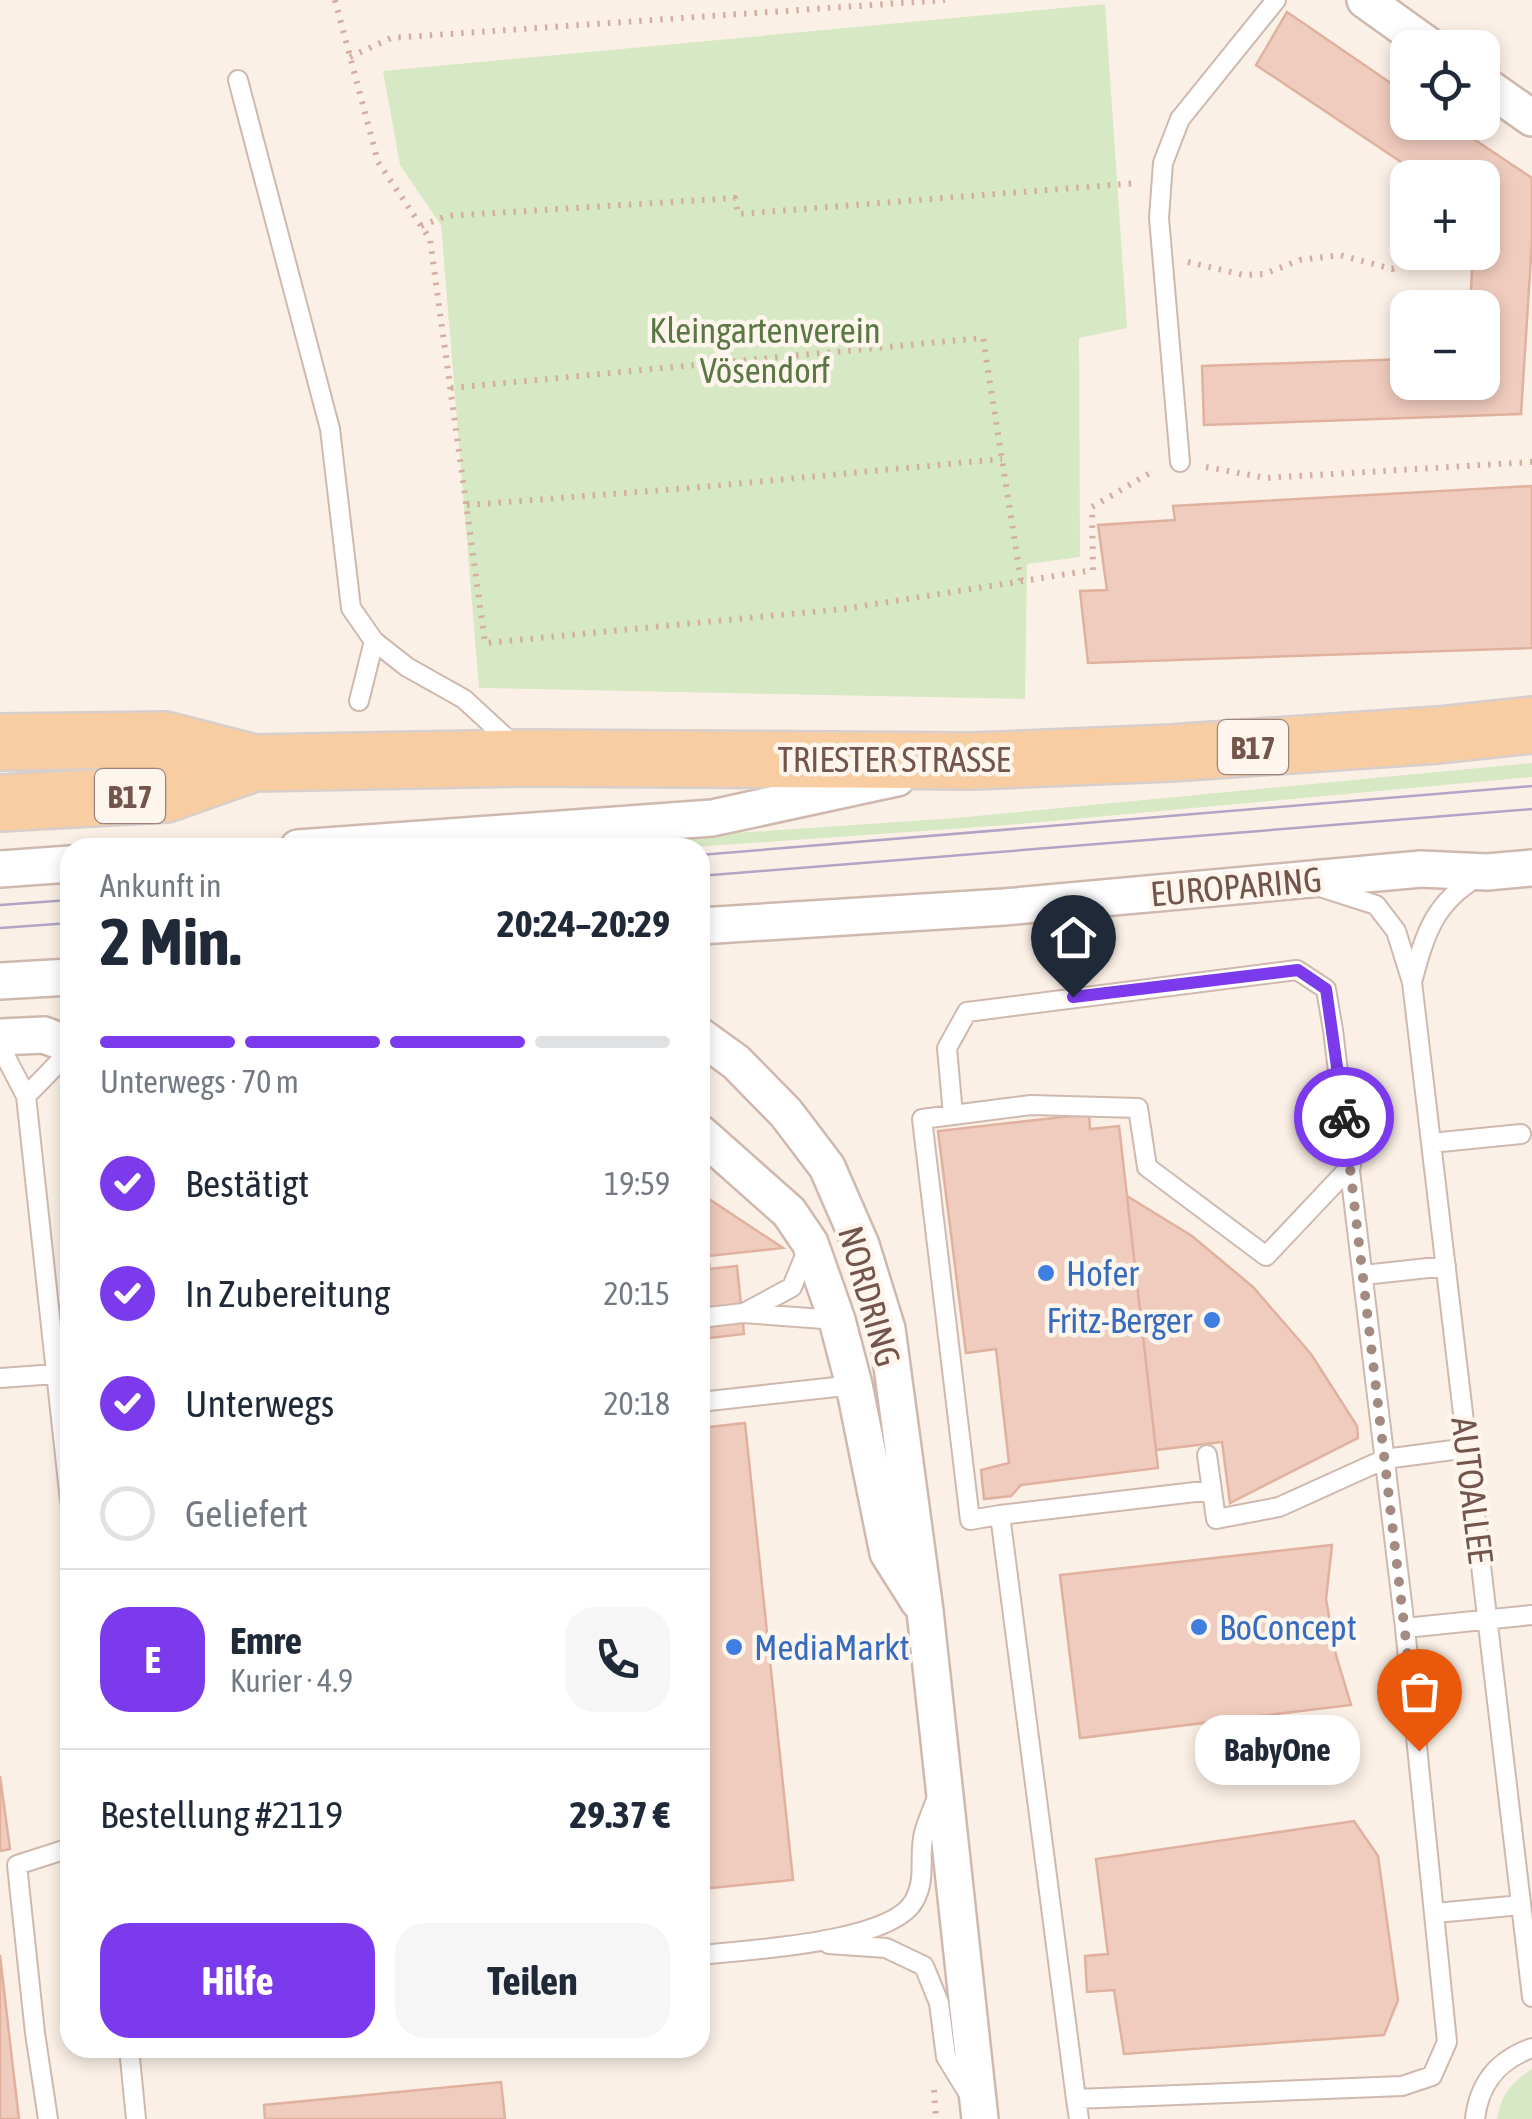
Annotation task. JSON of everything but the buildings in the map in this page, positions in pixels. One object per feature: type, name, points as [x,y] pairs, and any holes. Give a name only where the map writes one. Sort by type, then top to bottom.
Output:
[{"type":"main road","name":"TRIESTER STRASSE","points":[[0,742],[165,740],[254,763],[528,758],[972,761],[1190,752],[1532,725]]},
{"type":"main road","name":"TRIESTER STRASSE","points":[[0,803],[166,794],[254,763]]},
{"type":"street","points":[[1365,0],[1407,30]]},
{"type":"street","points":[[1500,96],[1532,118]]},
{"type":"street","points":[[436,838],[712,818],[972,761]]},
{"type":"street","points":[[0,869],[60,865]]},
{"type":"street","name":"EUROPARING","points":[[710,925],[1004,907],[1421,868],[1488,872],[1532,868]]},
{"type":"street","points":[[0,981],[60,978]]},
{"type":"street","points":[[0,1037],[44,1035],[60,1043]]},
{"type":"street","name":"NORDRING","points":[[710,1043],[736,1062],[786,1112],[827,1167],[860,1244],[887,1329],[925,1611],[980,2115]]},
{"type":"street","name":"NORDRING","points":[[710,1143],[790,1212],[810,1243],[837,1320],[854,1385],[888,1553],[925,1611]]},
{"type":"lane","points":[[1180,462],[1159,218],[1163,164],[1180,119],[1276,0]]},
{"type":"lane","points":[[238,80],[330,430],[351,608],[374,641],[407,667],[464,699],[528,758]]},
{"type":"lane","points":[[359,701],[374,641]]},
{"type":"lane","name":"AUTOALLEE","points":[[1412,982],[1428,928],[1442,906],[1464,886],[1488,872]]},
{"type":"lane","name":"AUTOALLEE","points":[[1298,880],[1376,904],[1396,930],[1412,982],[1532,1997]]},
{"type":"lane","points":[[953,1115],[947,1048],[967,1012],[1298,970],[1326,989],[1351,1166],[1405,1628],[1447,2042],[1432,2076],[1402,2086],[1076,2099]]},
{"type":"lane","points":[[0,1046],[26,1096],[60,1405]]},
{"type":"lane","points":[[26,1096],[60,1059]]},
{"type":"lane","points":[[1212,1490],[970,1520],[922,1119],[1031,1104],[1138,1108],[1147,1167],[1266,1256],[1351,1166]]},
{"type":"lane","points":[[1431,1143],[1521,1134]]},
{"type":"lane","points":[[742,1313],[792,1287],[810,1243]]},
{"type":"lane","points":[[1364,1275],[1446,1266]]},
{"type":"lane","points":[[710,1317],[742,1313],[837,1320]]},
{"type":"lane","points":[[0,1378],[56,1374]]},
{"type":"lane","points":[[710,1401],[854,1385]]},
{"type":"lane","points":[[1207,1455],[1216,1520],[1280,1507],[1385,1459],[1468,1448]]},
{"type":"lane","points":[[1000,1516],[1079,2119]]},
{"type":"lane","points":[[1405,1628],[1532,1615]]},
{"type":"lane","points":[[710,1953],[813,1943],[884,1925],[912,1906],[923,1880],[923,1836],[943,1782]]},
{"type":"lane","points":[[48,2119],[17,1866],[60,1851]]},
{"type":"lane","points":[[1436,1913],[1521,1906]]},
{"type":"lane","points":[[813,1943],[886,1948],[924,1966],[939,2003],[946,2058],[980,2115]]},
{"type":"lane","points":[[1476,2119],[1478,2099],[1490,2074],[1514,2055],[1532,2048]]},
{"type":"lane","points":[[130,2058],[136,2119]]},
{"type":"path","points":[[335,0],[378,162],[430,238],[485,643],[843,609],[1093,570],[1092,506],[1145,473],[1180,462],[1266,478],[1532,462]]},
{"type":"path","points":[[350,57],[391,38],[945,0]]},
{"type":"path","points":[[422,226],[446,216],[735,198],[738,214],[1162,180]]},
{"type":"path","points":[[1162,254],[1244,276],[1264,274],[1300,260],[1340,256],[1390,268]]},
{"type":"path","points":[[451,388],[983,338],[1021,581]]},
{"type":"path","points":[[467,505],[1002,459]]},
{"type":"green space","name":"Kleingartenverein Vösendorf","points":[[1105,4],[1127,328],[1079,338],[1080,557],[1027,564],[1025,699],[479,688],[441,225],[400,165],[383,71]]},
{"type":"green space","points":[[1532,763],[1532,777],[1007,825],[710,846],[710,838],[663,838],[956,818]]},
{"type":"green space","points":[[1532,2069],[1532,2119],[1497,2119],[1508,2090]]},
{"type":"tram line","points":[[710,854],[1532,786]]},
{"type":"tram line","points":[[710,875],[1532,809]]},
{"type":"tram line","points":[[0,905],[60,901]]},
{"type":"tram line","points":[[0,928],[60,924]]},
{"type":"way so far","points":[[1344,1117],[1419,1751]]},
{"type":"place","name":"Hofer","points":[[1046,1273]]},
{"type":"place","name":"Fritz-Berger","points":[[1212,1320]]},
{"type":"place","name":"BoConcept","points":[[1199,1627]]},
{"type":"place","name":"MediaMarkt","points":[[734,1647]]},
{"type":"place","name":"BabyOne","points":[[1419,1751]]},
{"type":"route","points":[[1073,997],[1298,970],[1326,989],[1344,1117]]}]
